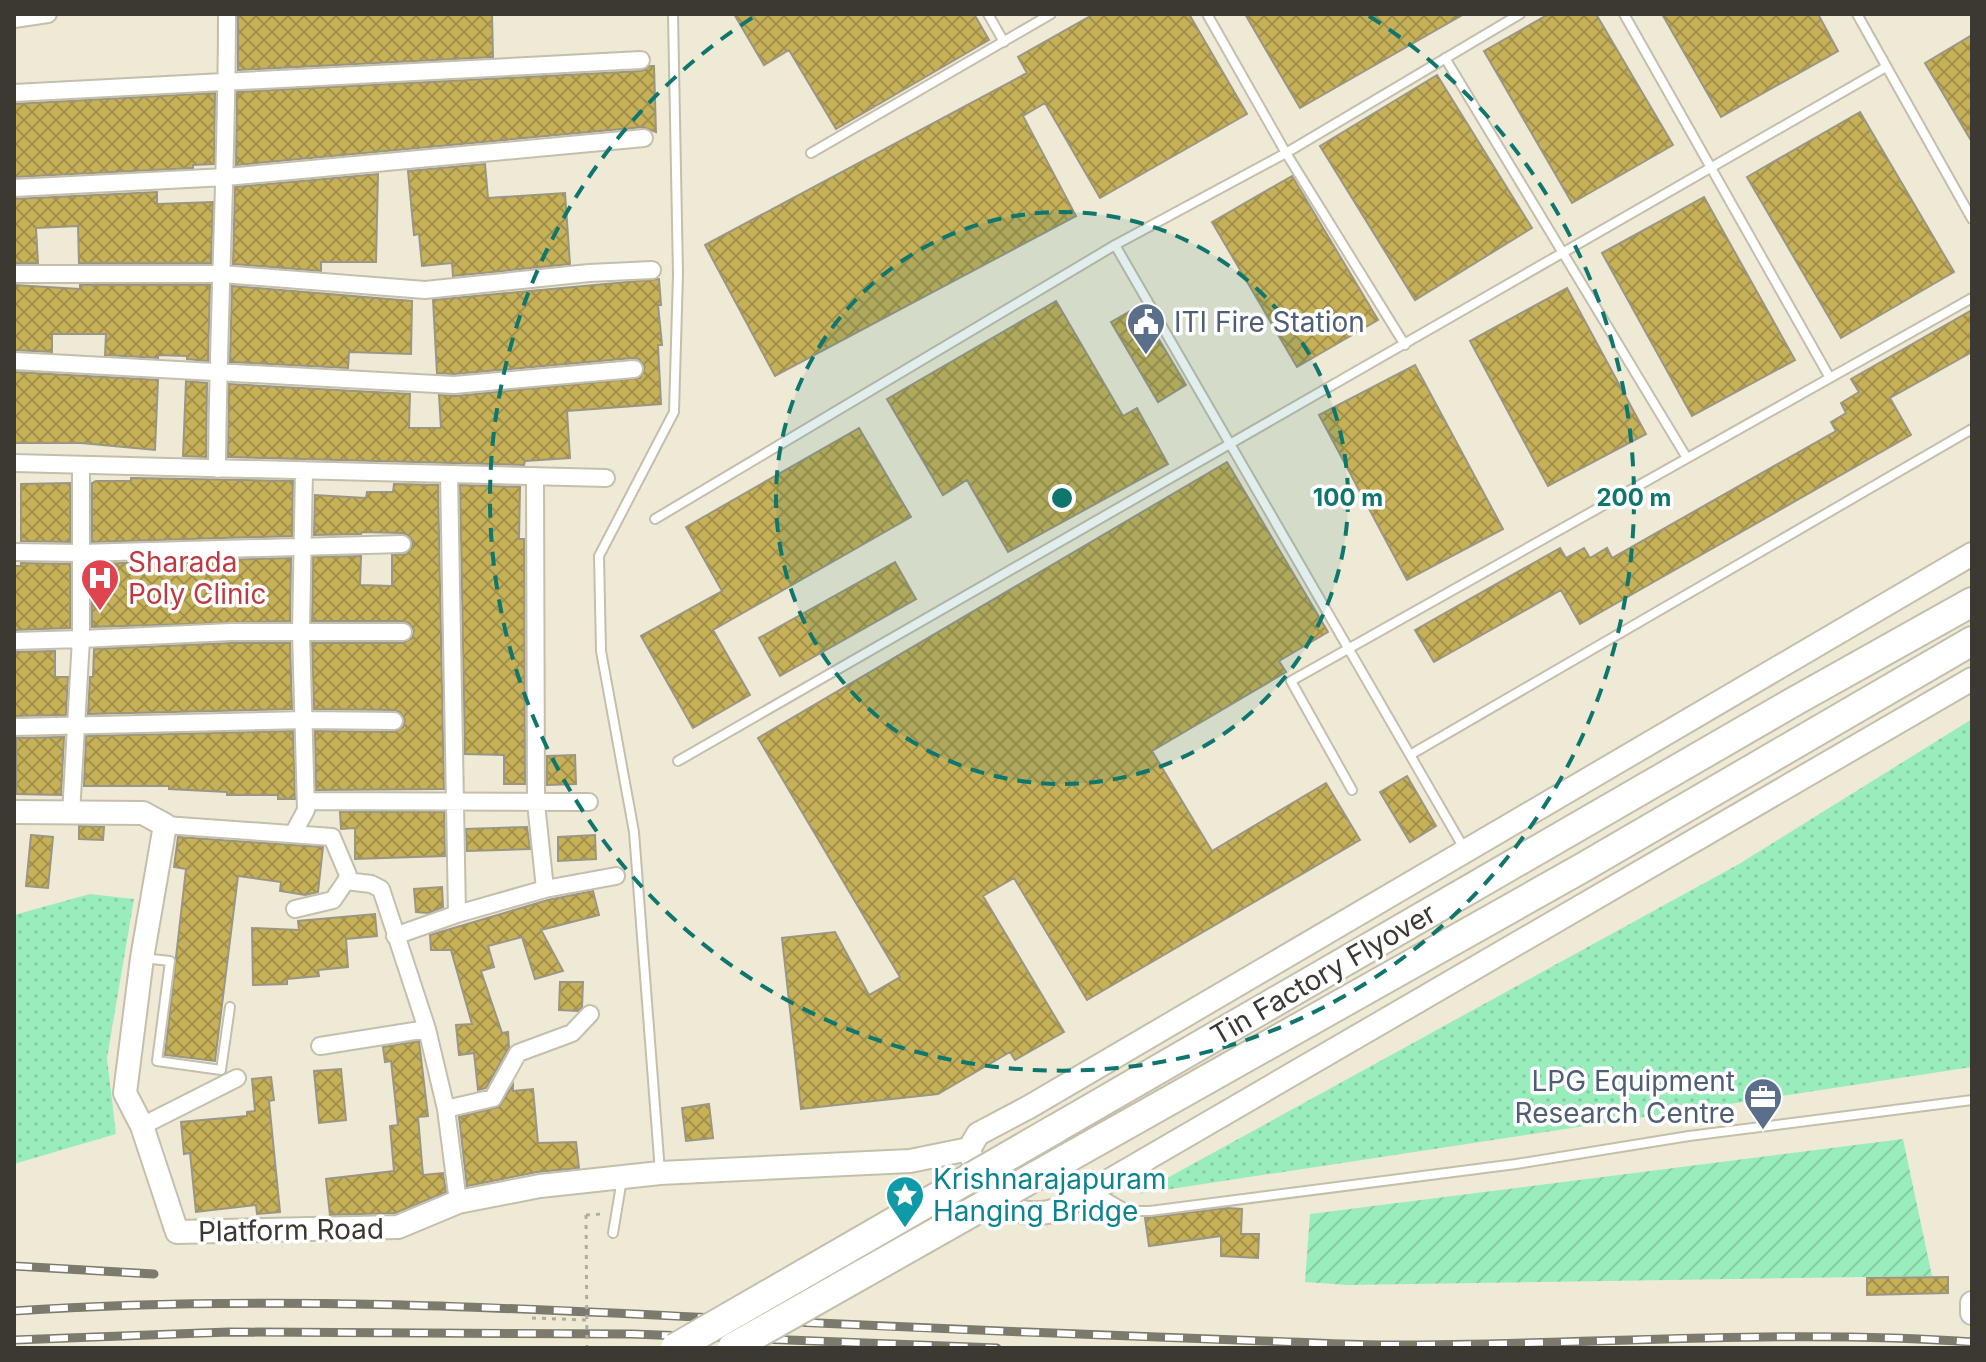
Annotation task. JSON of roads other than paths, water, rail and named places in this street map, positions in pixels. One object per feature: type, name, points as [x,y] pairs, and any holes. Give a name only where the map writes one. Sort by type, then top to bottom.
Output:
[{"type":"highway","name":"Tin Factory Flyover","points":[[675,1348],[1795,701],[1972,602]]},
{"type":"highway","name":"Tin Factory Flyover","points":[[732,1348],[1582,868],[1972,641]]},
{"type":"street","points":[[14,19],[48,14]]},
{"type":"street","points":[[217,469],[217,373],[226,177],[227,14]]},
{"type":"street","points":[[14,93],[641,60]]},
{"type":"street","points":[[14,188],[226,177],[644,138]]},
{"type":"street","points":[[14,274],[222,274],[425,290],[589,273],[652,270]]},
{"type":"street","points":[[14,361],[454,385],[634,369]]},
{"type":"street","points":[[14,463],[606,478]]},
{"type":"street","points":[[71,814],[81,639],[81,465]]},
{"type":"street","points":[[293,834],[306,810],[301,632],[304,470]]},
{"type":"street","points":[[449,474],[457,914]]},
{"type":"street","points":[[535,476],[536,803],[545,889]]},
{"type":"street","points":[[14,552],[402,544]]},
{"type":"street","points":[[1972,554],[978,1134],[969,1149],[982,1190],[1014,1211],[1034,1214],[1051,1212],[1095,1190],[1972,679]]},
{"type":"street","points":[[14,641],[231,632],[403,632]]},
{"type":"street","points":[[14,727],[305,720],[394,721]]},
{"type":"street","points":[[306,801],[589,802]]},
{"type":"street","points":[[14,812],[143,813],[165,825],[332,837],[348,875],[346,881],[333,900],[295,909]]},
{"type":"street","name":"Platform Road","points":[[165,825],[142,958],[125,1093],[142,1126],[177,1232],[398,1227],[458,1202],[540,1186],[660,1173],[910,1161],[969,1149]]},
{"type":"street","points":[[395,936],[457,914],[545,889],[616,876]]},
{"type":"street","points":[[346,881],[371,884],[381,889],[427,1029],[446,1109],[458,1202]]},
{"type":"street","points":[[446,1109],[493,1098],[518,1053],[572,1033],[590,1014]]},
{"type":"street","points":[[320,1046],[427,1029]]},
{"type":"street","points":[[142,1126],[237,1078]]},
{"type":"street","points":[[1972,1303],[1972,1313]]},
{"type":"lane","points":[[660,1173],[634,832],[601,651],[599,556],[674,412],[678,274],[673,14]]},
{"type":"lane","points":[[988,14],[1004,42]]},
{"type":"lane","points":[[811,153],[1051,14]]},
{"type":"lane","points":[[1207,14],[1286,153],[1405,345]]},
{"type":"lane","points":[[655,519],[1115,245],[1286,153],[1520,14]]},
{"type":"lane","points":[[1624,14],[1830,378]]},
{"type":"lane","points":[[1857,14],[1972,219]]},
{"type":"lane","points":[[1445,58],[1687,458]]},
{"type":"lane","points":[[678,761],[1886,67]]},
{"type":"lane","points":[[1115,245],[1466,851]]},
{"type":"lane","points":[[1352,790],[1291,681],[1972,298]]},
{"type":"lane","points":[[1410,755],[1972,429]]},
{"type":"lane","points":[[142,958],[170,961],[157,1061],[221,1070],[230,1007]]},
{"type":"lane","points":[[1095,1190],[1129,1211],[1150,1211],[1516,1164],[1689,1136],[1972,1100]]},
{"type":"lane","points":[[613,1233],[622,1177]]},
{"type":"railway","points":[[14,1266],[154,1274]]},
{"type":"railway","points":[[14,1311],[203,1304],[393,1305],[1367,1345],[1751,1337],[1972,1342]]},
{"type":"railway","points":[[14,1340],[229,1332],[632,1334],[997,1348]]},
{"type":"place","name":"ITI Fire Station","points":[[1146,356]]},
{"type":"place","name":"Sharada Poly Clinic","points":[[100,612]]},
{"type":"place","name":"LPG Equipment Research Centre","points":[[1763,1131]]},
{"type":"place","name":"Krishnarajapuram Hanging Bridge","points":[[905,1229]]}]
